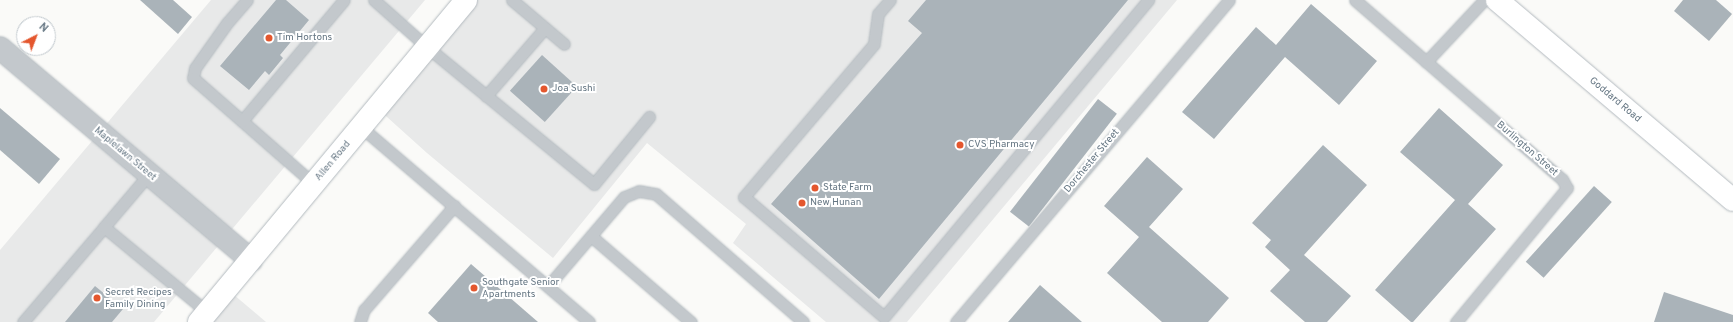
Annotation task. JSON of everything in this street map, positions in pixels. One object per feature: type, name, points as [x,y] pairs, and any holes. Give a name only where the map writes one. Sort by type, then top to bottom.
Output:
[{"type":"main road","name":"Allen Road","points":[[206,318],[251,260],[466,0]]},
{"type":"main road","name":"Goddard Road","points":[[1497,0],[1733,200]]},
{"type":"street","name":"Maplelawn Street","points":[[0,48],[251,260]]},
{"type":"lane","points":[[247,0],[227,23],[195,68],[193,78],[314,184]]},
{"type":"lane","points":[[242,121],[344,0]]},
{"type":"lane","points":[[374,0],[427,47],[594,184],[649,117]]},
{"type":"lane","points":[[512,0],[564,44]]},
{"type":"lane","points":[[890,0],[878,14],[874,44],[744,197],[884,317],[1148,0]]},
{"type":"lane","name":"Dorchester Street","points":[[956,322],[1228,0]]},
{"type":"lane","points":[[1355,0],[1426,62],[1484,0]]},
{"type":"lane","points":[[486,96],[546,28]]},
{"type":"lane","name":"Burlington Street","points":[[1426,62],[1562,179],[1567,188],[1456,322]]},
{"type":"lane","points":[[361,127],[589,322]]},
{"type":"lane","points":[[23,322],[149,174]]},
{"type":"lane","points":[[548,286],[624,197],[638,191],[656,194],[803,322]]},
{"type":"lane","points":[[360,322],[364,310],[454,206]]},
{"type":"lane","points":[[104,228],[206,318]]},
{"type":"lane","points":[[591,236],[691,322]]},
{"type":"shaded area","points":[[211,0],[425,0],[154,322],[0,322],[0,250]]},
{"type":"shaded area","points":[[466,0],[1177,0],[907,322],[826,322],[733,243],[746,224],[647,143],[553,258],[427,153],[377,108]]},
{"type":"shaded area","points":[[227,289],[266,322],[199,322]]},
{"type":"building","points":[[140,0],[173,0],[192,17],[178,34]]},
{"type":"building","name":"Tim Hortons","points":[[276,0],[286,0],[309,20],[280,55],[283,58],[269,75],[265,71],[249,90],[220,66]]},
{"type":"building","points":[[926,0],[1128,0],[879,299],[771,204],[922,33],[908,21]]},
{"type":"building","points":[[1683,0],[1716,0],[1732,14],[1709,41],[1674,11]]},
{"type":"building","points":[[1311,4],[1377,61],[1339,105],[1285,57],[1214,139],[1182,112],[1256,27],[1276,45]]},
{"type":"building","name":"Joa Sushi","points":[[542,55],[577,86],[545,122],[510,91]]},
{"type":"building","points":[[1098,99],[1117,114],[1029,226],[1010,212]]},
{"type":"building","points":[[0,108],[60,159],[39,184],[0,150]]},
{"type":"building","points":[[1439,108],[1503,165],[1468,204],[1496,229],[1413,322],[1411,322],[1375,290],[1455,200],[1400,152]]},
{"type":"building","points":[[1323,145],[1367,185],[1304,255],[1351,296],[1327,322],[1305,322],[1270,291],[1290,270],[1265,247],[1271,240],[1252,223]]},
{"type":"building","points":[[1147,157],[1183,189],[1149,227],[1229,298],[1208,322],[1162,322],[1107,273],[1139,237],[1104,206]]},
{"type":"building","points":[[1594,186],[1612,202],[1544,278],[1526,262]]},
{"type":"building","name":"Southgate Senior Apartments","points":[[471,264],[538,322],[438,322],[428,313]]},
{"type":"building","points":[[1040,285],[1082,322],[1008,322]]},
{"type":"building","name":"Secret Recipes Family Dining","points":[[95,286],[123,309],[112,322],[65,322]]},
{"type":"building","points":[[1664,292],[1733,315],[1733,322],[1654,322]]},
{"type":"place","name":"Tim Hortons","points":[[269,38]]},
{"type":"place","name":"Joa Sushi","points":[[544,89]]},
{"type":"place","name":"CVS Pharmacy","points":[[960,145]]},
{"type":"place","name":"State Farm","points":[[815,188]]},
{"type":"place","name":"New Hunan","points":[[802,203]]},
{"type":"place","name":"Southgate Senior Apartments","points":[[474,288]]},
{"type":"place","name":"Secret Recipes Family Dining","points":[[97,298]]}]
